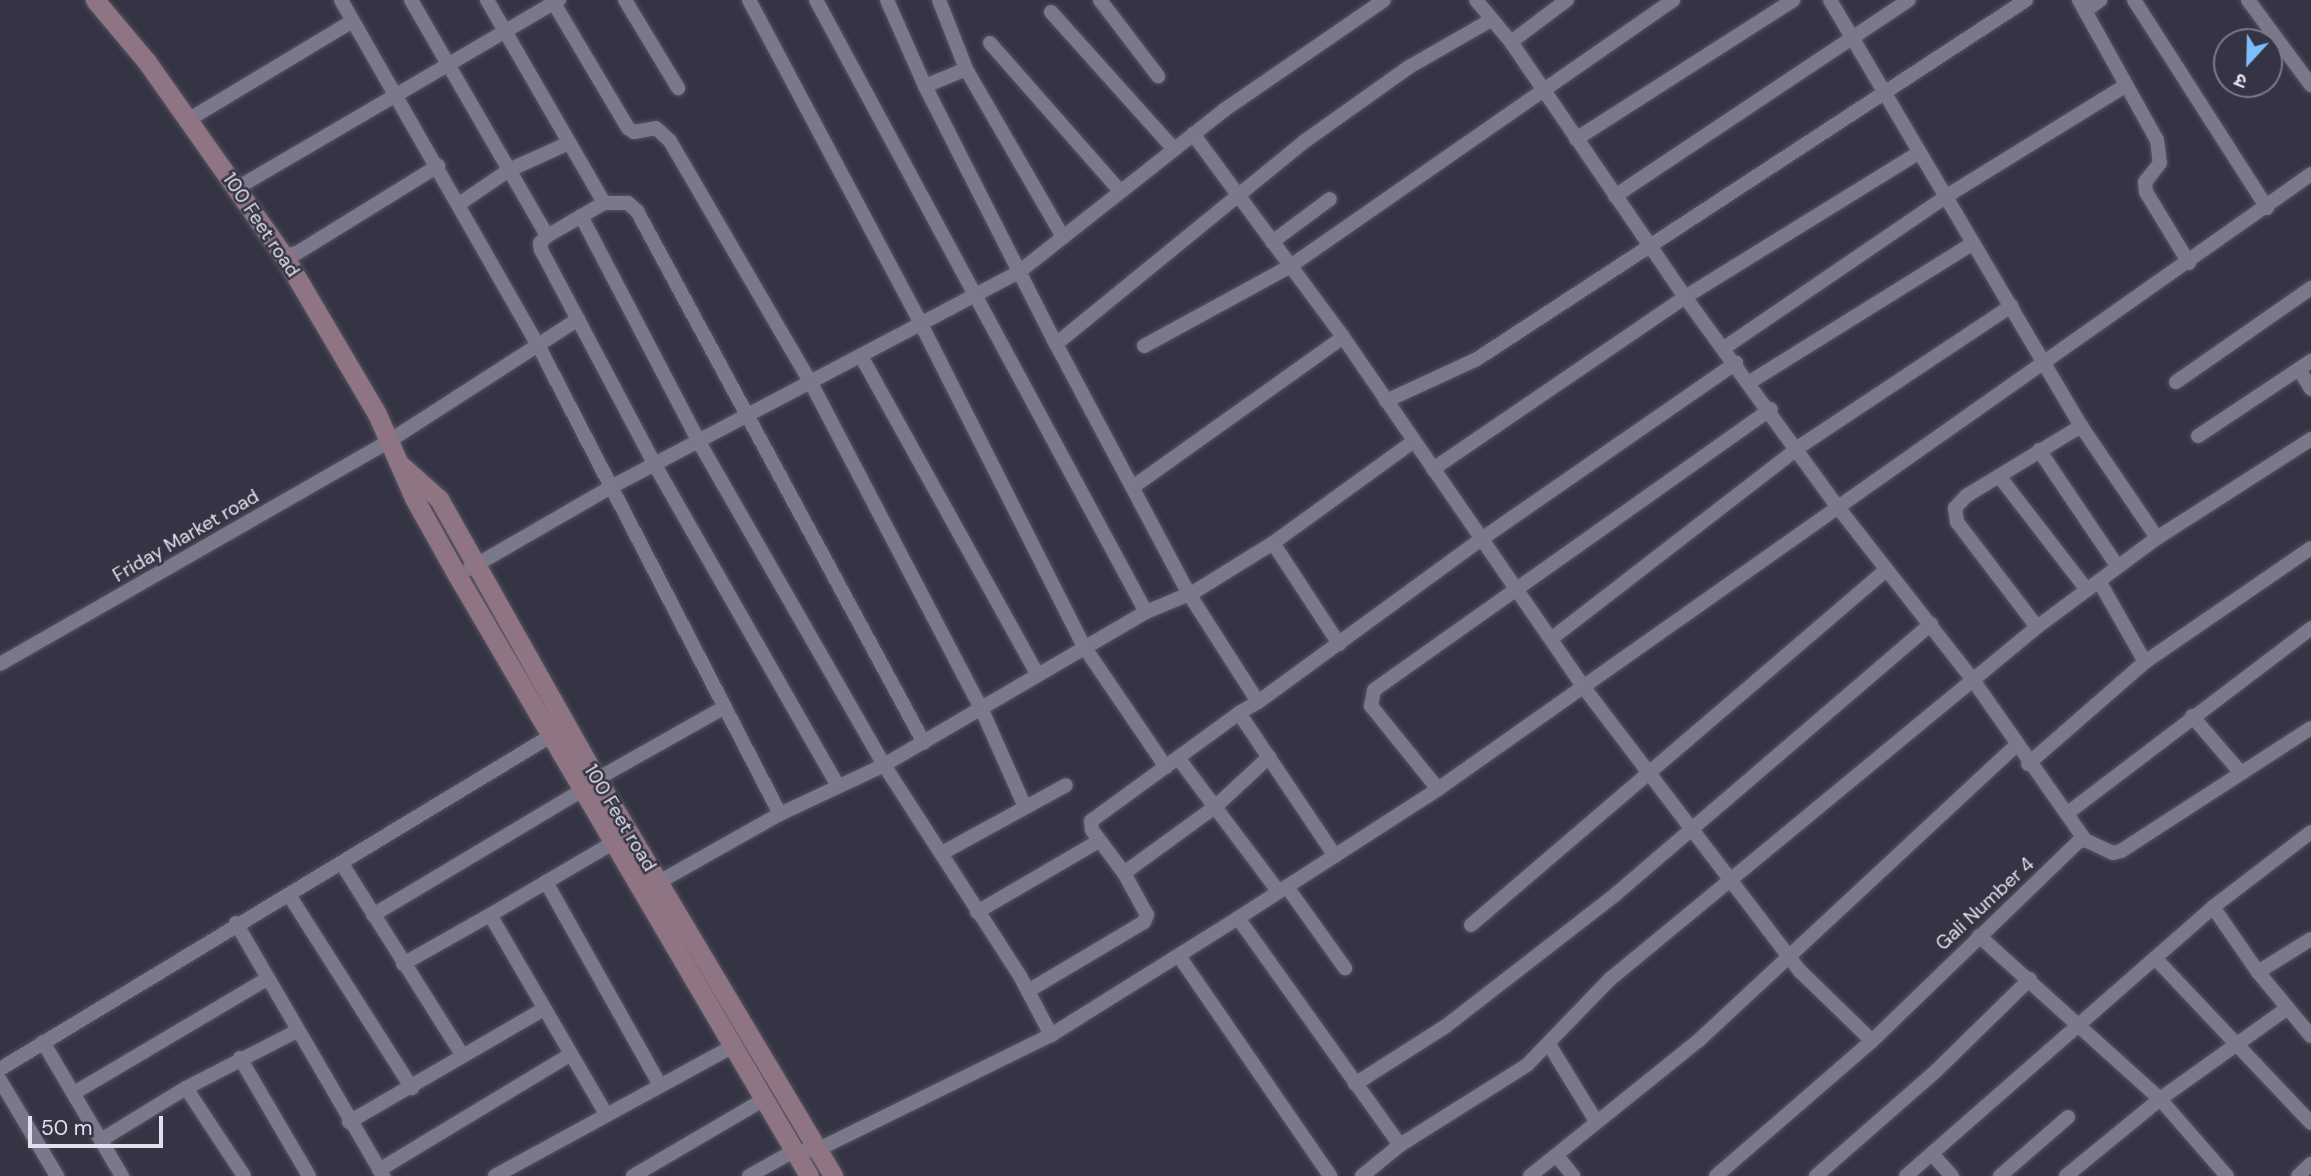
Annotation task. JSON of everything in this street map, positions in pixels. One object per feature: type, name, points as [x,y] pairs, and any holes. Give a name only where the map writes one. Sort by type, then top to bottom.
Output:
[{"type":"street","name":"100 Feet road","points":[[95,0],[188,120],[284,256],[389,440],[414,498],[466,570],[589,785],[659,883],[833,1176]]},
{"type":"street","points":[[341,0],[538,345],[780,814]]},
{"type":"street","points":[[411,0],[451,64],[547,236]]},
{"type":"street","points":[[487,0],[604,203]]},
{"type":"street","points":[[625,0],[678,88]]},
{"type":"street","points":[[749,0],[921,324],[1085,648],[1166,767]]},
{"type":"street","points":[[816,0],[1146,612]]},
{"type":"street","points":[[887,0],[925,86],[1056,344],[1189,594],[1258,702]]},
{"type":"street","points":[[939,0],[967,69],[1063,237]]},
{"type":"street","points":[[1100,0],[1158,76]]},
{"type":"street","points":[[466,570],[613,486],[1019,272],[1193,134],[1384,0]]},
{"type":"street","points":[[1476,0],[1511,43],[1685,297],[1799,447],[1837,506],[1973,680],[2015,746],[2069,812],[2085,840],[2113,853],[2121,851],[2241,773],[2308,736]]},
{"type":"street","points":[[1511,43],[1567,0]]},
{"type":"street","points":[[1144,346],[1289,267],[1673,0]]},
{"type":"street","points":[[1576,139],[1793,0]]},
{"type":"street","points":[[1830,0],[2081,426],[2157,538]]},
{"type":"street","points":[[1615,196],[1909,0]]},
{"type":"street","points":[[1386,401],[1477,359],[1652,249],[2026,0]]},
{"type":"street","points":[[2100,0],[2082,5],[2162,154],[2145,182],[2146,192],[2189,263]]},
{"type":"street","points":[[2134,0],[2267,208]]},
{"type":"street","points":[[2248,0],[2311,86]]},
{"type":"street","points":[[237,188],[555,1],[628,128],[656,128],[670,141],[811,383],[981,708],[1026,807]]},
{"type":"street","points":[[1051,12],[1174,149]]},
{"type":"street","points":[[1056,344],[1239,194],[1409,67],[1491,20]]},
{"type":"street","points":[[188,120],[353,21]]},
{"type":"street","points":[[990,43],[1120,191]]},
{"type":"street","points":[[925,86],[967,69]]},
{"type":"street","points":[[1724,348],[1945,197],[2125,86]]},
{"type":"street","points":[[1193,134],[1342,337],[1582,685],[1790,958],[1872,1041]]},
{"type":"street","points":[[459,204],[509,170],[569,143]]},
{"type":"street","points":[[1433,469],[1685,297],[1918,153]]},
{"type":"street","points":[[284,256],[297,253],[438,166]]},
{"type":"street","points":[[750,1176],[794,1151],[817,1150],[1051,1035],[1335,856],[1438,789],[1837,506],[2189,263],[2311,174]]},
{"type":"street","points":[[1272,242],[1330,199]]},
{"type":"street","points":[[838,786],[655,465],[541,250],[540,243],[547,236],[604,203],[628,203],[637,211],[746,418],[924,743]]},
{"type":"street","points":[[581,216],[699,442],[884,765],[1028,990],[1051,1035]]},
{"type":"street","points":[[1750,382],[1973,243]]},
{"type":"street","points":[[2176,382],[2311,288]]},
{"type":"street","points":[[1551,639],[1799,447],[2011,306]]},
{"type":"street","name":"Friday Market road","points":[[0,664],[389,440],[578,319]]},
{"type":"street","points":[[1133,487],[1342,337]]},
{"type":"street","points":[[861,356],[1037,673]]},
{"type":"street","points":[[1028,990],[1144,922],[1147,915],[1124,873],[1098,841],[1091,821],[1097,813],[1179,759],[1483,538],[1736,363]]},
{"type":"street","points":[[2198,436],[2305,365],[2311,389]]},
{"type":"street","points":[[1438,789],[1371,706],[1369,697],[1771,409]]},
{"type":"street","points":[[2037,627],[1957,522],[1955,508],[1999,476],[2081,426]]},
{"type":"street","points":[[1362,1176],[1400,1146],[1508,1079],[1550,1046],[1609,980],[2037,627],[2157,538],[2311,439]]},
{"type":"street","points":[[640,893],[780,814],[924,743],[1037,673],[1146,612],[1189,594],[1273,543],[1414,441]]},
{"type":"street","points":[[2039,450],[2118,567]]},
{"type":"street","points":[[1999,476],[2087,590]]},
{"type":"street","points":[[1273,543],[1339,643]]},
{"type":"street","points":[[2028,764],[2145,663],[2311,548]]},
{"type":"street","points":[[1471,925],[1886,570]]},
{"type":"street","points":[[2099,581],[2145,663]]},
{"type":"street","points":[[1355,1084],[1446,1026],[1692,829],[1931,624]]},
{"type":"street","points":[[2069,812],[2311,628]]},
{"type":"street","points":[[373,915],[725,707]]},
{"type":"street","points":[[1239,713],[1335,856]]},
{"type":"street","points":[[2192,716],[2241,773]]},
{"type":"street","points":[[0,1069],[236,923],[342,864],[558,731]]},
{"type":"street","points":[[1531,1176],[1699,1040],[2015,746]]},
{"type":"street","points":[[1124,873],[1215,807],[1269,757]]},
{"type":"street","points":[[1179,759],[1345,968]]},
{"type":"street","name":"100 Feet road","points":[[589,785],[611,844],[809,1176]]},
{"type":"street","points":[[942,853],[1066,785]]},
{"type":"street","points":[[1906,1176],[2213,907],[2311,832]]},
{"type":"street","name":"Gali Number 4","points":[[1716,1176],[1872,1041],[1979,936],[2085,840]]},
{"type":"street","points":[[977,912],[1098,841]]},
{"type":"street","points":[[403,964],[611,844]]},
{"type":"street","points":[[342,864],[463,1056]]},
{"type":"street","points":[[546,882],[660,1085]]},
{"type":"street","points":[[289,895],[412,1088]]},
{"type":"street","points":[[2213,907],[2286,1009],[2311,1036]]},
{"type":"street","points":[[490,915],[606,1114]]},
{"type":"street","points":[[1238,918],[1400,1146]]},
{"type":"street","points":[[236,923],[381,1173],[571,1054]]},
{"type":"street","points":[[1979,936],[2081,1023],[2160,1099],[2227,1176]]},
{"type":"street","points":[[2258,972],[2311,939]]},
{"type":"street","points":[[1179,956],[1330,1176]]},
{"type":"street","points":[[2155,958],[2311,1123]]},
{"type":"street","points":[[74,1093],[267,979]]},
{"type":"street","points":[[1816,1176],[1937,1070],[2030,979]]},
{"type":"street","points":[[349,1122],[412,1088],[544,1009]]},
{"type":"street","points":[[2076,1173],[2160,1099],[2239,1046],[2286,1009]]},
{"type":"street","points":[[101,1140],[186,1088],[297,1031]]},
{"type":"street","points":[[43,1042],[122,1176]]},
{"type":"street","points":[[1550,1046],[1596,1121]]},
{"type":"street","points":[[495,1176],[517,1171],[606,1114],[732,1047]]},
{"type":"street","points":[[240,1058],[309,1176]]},
{"type":"street","points":[[0,1080],[57,1176]]},
{"type":"street","points":[[186,1088],[244,1176]]},
{"type":"street","points":[[633,1176],[763,1100]]},
{"type":"street","points":[[2000,1176],[2068,1117]]},
{"type":"street","points":[[1932,1154],[1952,1176]]},
{"type":"street","points":[[1557,1156],[1573,1176]]},
{"type":"street","points":[[2298,1176],[2311,1164]]}]
